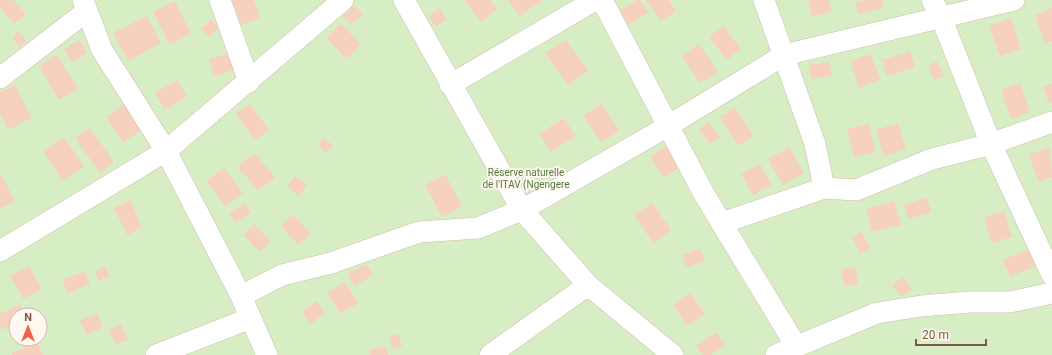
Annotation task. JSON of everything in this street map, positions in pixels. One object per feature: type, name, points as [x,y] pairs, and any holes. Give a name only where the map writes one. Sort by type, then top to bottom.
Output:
[{"type":"street","points":[[220,0],[249,82]]},
{"type":"street","points":[[0,251],[166,151],[249,82],[343,0]]},
{"type":"street","points":[[404,0],[450,85],[522,210],[588,285],[673,355]]},
{"type":"street","points":[[450,85],[594,0]]},
{"type":"street","points":[[602,0],[704,194],[796,346]]},
{"type":"street","points":[[764,0],[815,144],[824,188]]},
{"type":"street","points":[[241,296],[282,275],[331,263],[419,232],[478,228],[522,210],[668,126],[784,55],[936,8],[1014,0]]},
{"type":"street","points":[[0,78],[85,6],[102,50],[166,151],[241,296],[267,355]]},
{"type":"street","points":[[936,8],[991,144],[1052,275]]},
{"type":"street","points":[[722,223],[824,188],[856,190],[932,159],[991,144],[1052,122]]},
{"type":"street","points":[[490,355],[588,285]]},
{"type":"street","points":[[776,355],[877,313],[921,306],[970,302],[1010,302],[1052,293]]},
{"type":"street","points":[[156,355],[251,318]]},
{"type":"green space","name":"Réserve naturelle de l'ITAV (Ngengere","points":[[0,0],[1052,0],[1052,355],[0,355]]},
{"type":"building","points":[[0,0],[14,0],[26,14],[14,24],[0,8]]},
{"type":"building","points":[[232,0],[254,0],[260,18],[241,25]]},
{"type":"building","points":[[464,0],[490,0],[497,9],[481,22]]},
{"type":"building","points":[[508,0],[543,0],[520,16]]},
{"type":"building","points":[[636,0],[640,0],[649,12],[629,25],[620,11]]},
{"type":"building","points":[[646,0],[669,0],[676,11],[661,21]]},
{"type":"building","points":[[808,0],[829,0],[832,11],[812,17]]},
{"type":"building","points":[[863,0],[882,0],[884,8],[858,14],[855,2]]},
{"type":"building","points":[[175,1],[191,34],[170,45],[153,12]]},
{"type":"building","points":[[354,5],[363,14],[351,25],[343,16]]},
{"type":"building","points":[[440,8],[447,19],[436,27],[428,16]]},
{"type":"building","points":[[1052,8],[1052,41],[1045,44],[1035,15]]},
{"type":"building","points":[[147,16],[161,43],[128,61],[113,33]]},
{"type":"building","points":[[1011,18],[1021,49],[1000,56],[989,26]]},
{"type":"building","points":[[211,19],[219,27],[209,37],[201,29]]},
{"type":"building","points":[[341,24],[361,44],[347,59],[326,38]]},
{"type":"building","points":[[723,26],[741,49],[727,60],[709,37]]},
{"type":"building","points":[[18,31],[26,41],[20,47],[12,37]]},
{"type":"building","points":[[80,40],[87,53],[72,62],[64,49]]},
{"type":"building","points":[[566,40],[588,70],[568,85],[545,53]]},
{"type":"building","points":[[699,44],[718,72],[700,83],[682,56]]},
{"type":"building","points":[[910,51],[915,67],[887,76],[882,60]]},
{"type":"building","points":[[229,53],[234,70],[214,76],[209,59]]},
{"type":"building","points":[[871,54],[880,80],[859,88],[850,61]]},
{"type":"building","points":[[57,55],[78,89],[59,100],[39,66]]},
{"type":"building","points":[[937,61],[944,76],[934,80],[928,66]]},
{"type":"building","points":[[829,62],[832,76],[811,79],[809,65]]},
{"type":"building","points":[[177,80],[187,96],[165,110],[155,93]]},
{"type":"building","points":[[1020,83],[1030,112],[1011,119],[1001,90]]},
{"type":"building","points":[[1052,84],[1052,102],[1049,104],[1043,87]]},
{"type":"building","points":[[15,85],[32,118],[8,130],[0,114],[0,92]]},
{"type":"building","points":[[125,104],[142,130],[123,142],[106,117]]},
{"type":"building","points":[[250,104],[269,130],[255,140],[236,114]]},
{"type":"building","points":[[602,104],[619,131],[601,142],[583,115]]},
{"type":"building","points":[[735,107],[753,136],[738,146],[720,117]]},
{"type":"building","points":[[564,118],[576,136],[551,152],[539,134]]},
{"type":"building","points":[[709,122],[720,137],[710,144],[699,129]]},
{"type":"building","points":[[898,123],[906,149],[884,156],[876,130]]},
{"type":"building","points":[[869,124],[875,152],[854,157],[847,129]]},
{"type":"building","points":[[90,128],[114,162],[100,173],[75,138]]},
{"type":"building","points":[[64,137],[84,166],[63,181],[43,152]]},
{"type":"building","points":[[325,137],[333,147],[325,153],[318,144]]},
{"type":"building","points":[[666,146],[680,167],[664,178],[650,157]]},
{"type":"building","points":[[789,147],[804,173],[783,185],[768,159]]},
{"type":"building","points":[[1050,147],[1052,177],[1039,182],[1029,155]]},
{"type":"building","points":[[255,153],[275,178],[258,191],[238,167]]},
{"type":"building","points":[[760,164],[772,185],[753,195],[741,174]]},
{"type":"building","points":[[224,168],[243,193],[225,206],[206,181]]},
{"type":"building","points":[[1,174],[15,201],[0,209],[0,175]]},
{"type":"building","points":[[445,174],[462,206],[442,217],[425,185]]},
{"type":"building","points":[[296,176],[307,185],[299,196],[287,186]]},
{"type":"building","points":[[927,198],[931,212],[908,219],[904,205]]},
{"type":"building","points":[[130,200],[142,227],[127,235],[114,208]]},
{"type":"building","points":[[894,201],[901,225],[872,232],[866,209]]},
{"type":"building","points":[[245,203],[251,213],[235,223],[229,213]]},
{"type":"building","points":[[652,203],[671,230],[653,243],[634,215]]},
{"type":"building","points":[[1004,211],[1012,237],[992,243],[984,217]]},
{"type":"building","points":[[293,214],[311,234],[298,245],[281,226]]},
{"type":"building","points":[[254,224],[271,242],[260,252],[243,235]]},
{"type":"building","points":[[861,232],[871,248],[861,254],[852,237]]},
{"type":"building","points":[[700,249],[705,261],[686,268],[682,255]]},
{"type":"building","points":[[1029,249],[1036,266],[1010,277],[1003,260]]},
{"type":"building","points":[[367,264],[373,275],[354,286],[348,274]]},
{"type":"building","points":[[29,266],[42,289],[23,299],[10,276]]},
{"type":"building","points":[[105,266],[110,276],[99,281],[94,272]]},
{"type":"building","points":[[855,267],[858,284],[844,286],[841,269]]},
{"type":"building","points":[[85,271],[90,284],[68,293],[62,280]]},
{"type":"building","points":[[903,277],[912,289],[901,296],[892,285]]},
{"type":"building","points":[[345,282],[358,303],[340,314],[328,292]]},
{"type":"building","points":[[691,293],[705,314],[687,326],[673,305]]},
{"type":"building","points":[[317,301],[325,314],[310,324],[302,311]]},
{"type":"building","points":[[20,304],[22,307],[14,307]]},
{"type":"building","points":[[8,310],[8,328],[3,330],[0,324],[0,314]]},
{"type":"building","points":[[97,313],[103,327],[87,335],[80,320]]},
{"type":"building","points":[[121,324],[128,339],[116,345],[109,330]]},
{"type":"building","points":[[716,332],[726,345],[711,355],[703,355],[696,346]]},
{"type":"building","points":[[399,334],[402,347],[392,348],[390,336]]},
{"type":"building","points":[[386,346],[388,355],[370,355],[369,350]]},
{"type":"building","points":[[26,347],[40,347],[43,355],[12,355],[12,353]]}]
